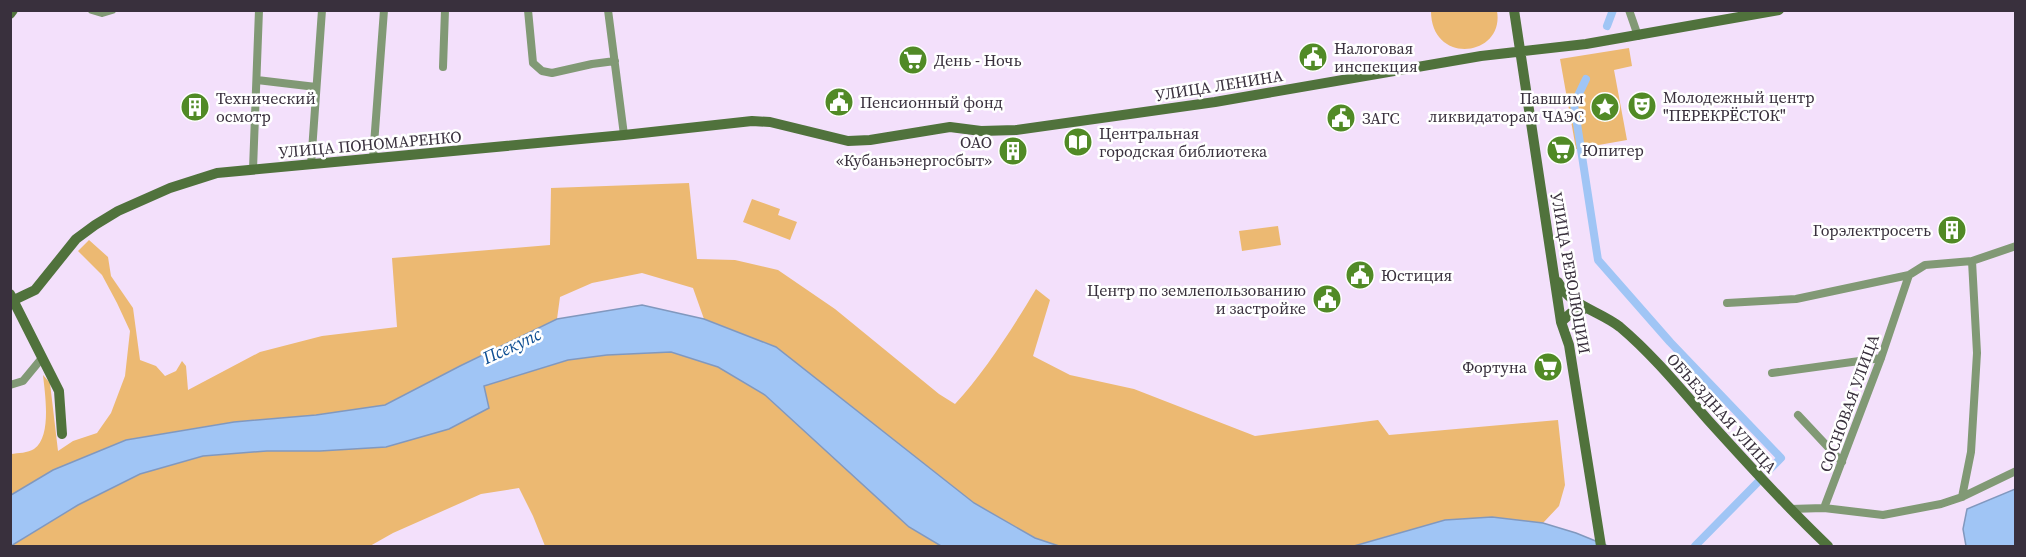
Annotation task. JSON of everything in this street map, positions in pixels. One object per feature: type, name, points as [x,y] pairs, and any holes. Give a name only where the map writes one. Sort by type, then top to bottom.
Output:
[{"type":"street","points":[[92,10],[102,13],[112,10]]},
{"type":"street","points":[[253,169],[259,10]]},
{"type":"street","points":[[311,165],[322,10]]},
{"type":"street","points":[[373,158],[384,10]]},
{"type":"street","points":[[443,67],[445,10]]},
{"type":"street","points":[[528,10],[533,63],[542,71],[552,73],[615,61]]},
{"type":"street","points":[[608,10],[624,135]]},
{"type":"street","name":"УЛИЦА РЕВОЛЮЦИИ","points":[[1514,10],[1561,322],[1569,345],[1601,546]]},
{"type":"street","points":[[1629,10],[1638,36]]},
{"type":"street","name":"УЛИЦА ЛЕНИНА","points":[[770,122],[848,141],[870,140],[950,127],[981,131],[1016,130],[1225,100],[1401,69],[1638,36],[1779,10]]},
{"type":"street","points":[[257,80],[316,87]]},
{"type":"street","name":"УЛИЦА ПОНОМАРЕНКО","points":[[12,297],[35,290],[76,239],[118,211],[194,179],[217,173],[752,121],[770,122]]},
{"type":"street","points":[[1727,303],[1796,299],[1909,275],[1925,265],[1972,261],[2016,246]]},
{"type":"street","points":[[1962,497],[1971,452],[1977,353],[1972,261]]},
{"type":"street","name":"СОСНОВАЯ УЛИЦА","points":[[1824,508],[1909,275]]},
{"type":"street","name":"ОБЪЕЗДНАЯ УЛИЦА","points":[[1556,277],[1563,291],[1587,308],[1611,320],[1633,340],[1790,509],[1828,546]]},
{"type":"street","points":[[12,297],[59,391],[62,434]]},
{"type":"street","points":[[1561,322],[1571,313],[1587,308]]},
{"type":"street","points":[[1772,373],[1881,357]]},
{"type":"street","points":[[10,385],[23,381],[42,358]]},
{"type":"street","points":[[1798,415],[1842,462]]},
{"type":"street","points":[[1790,509],[1824,508],[1884,515],[1941,504],[1962,497],[2016,471]]},
{"type":"shaded area","points":[[1431,11],[1497,11],[1496,26],[1490,38],[1480,46],[1467,49],[1454,47],[1442,41],[1434,29]]},
{"type":"shaded area","points":[[1629,48],[1632,66],[1614,70],[1627,140],[1576,149],[1560,59]]},
{"type":"shaded area","points":[[689,183],[697,259],[735,260],[778,270],[835,309],[939,394],[955,404],[988,364],[1036,289],[1050,300],[1033,356],[1070,375],[1134,389],[1255,436],[1378,420],[1389,435],[1558,420],[1565,485],[1559,506],[1543,523],[1492,517],[1395,534],[1354,546],[1059,546],[1035,538],[974,503],[776,347],[704,319],[693,288],[642,273],[592,283],[560,297],[557,319],[385,405],[316,415],[234,422],[126,440],[53,470],[11,495],[11,454],[34,449],[40,443],[43,435],[46,415],[43,375],[50,383],[58,451],[73,441],[97,433],[111,413],[125,376],[130,331],[102,275],[78,251],[89,240],[108,257],[111,276],[133,308],[140,360],[156,366],[165,376],[176,371],[182,361],[186,366],[188,390],[260,352],[322,336],[397,327],[392,258],[550,245],[551,188]]},
{"type":"shaded area","points":[[752,199],[780,209],[778,215],[797,222],[790,240],[743,222]]},
{"type":"shaded area","points":[[1278,226],[1281,245],[1242,251],[1239,231]]},
{"type":"shaded area","points":[[671,352],[718,367],[765,395],[909,527],[941,546],[545,546],[519,488],[481,494],[393,533],[370,546],[11,546],[78,505],[140,474],[203,456],[267,451],[320,451],[484,386],[568,360],[607,355]]},
{"type":"water","name":"Псекупс","points":[[642,305],[704,319],[776,347],[974,503],[1035,538],[1059,546],[941,546],[909,527],[765,395],[718,367],[671,352],[607,355],[568,360],[484,386],[489,408],[449,429],[386,447],[267,451],[203,456],[140,474],[78,505],[11,546],[11,495],[53,470],[126,440],[234,422],[316,415],[385,405],[557,319]]},
{"type":"water","points":[[2015,489],[2015,546],[1966,546],[1963,529],[1967,509]]},
{"type":"water","points":[[1492,517],[1543,523],[1608,546],[1354,546],[1445,520]]},
{"type":"waterway","points":[[1607,26],[1613,10]]},
{"type":"waterway","points":[[1586,79],[1574,104],[1598,260],[1670,342],[1781,458],[1768,471]]},
{"type":"waterway","points":[[1695,546],[1757,483]]},
{"type":"place","name":"Налоговая инспекция","points":[[1313,57]]},
{"type":"place","name":"День - Ночь","points":[[913,60]]},
{"type":"place","name":"Пенсионный фонд","points":[[839,102]]},
{"type":"place","name":"Молодежный центр \"ПЕРЕКРЁСТОК\"","points":[[1642,106]]},
{"type":"place","name":"Технический осмотр","points":[[195,107]]},
{"type":"place","name":"Павшим ликвидаторам ЧАЭС","points":[[1605,107]]},
{"type":"place","name":"ЗАГС","points":[[1341,118]]},
{"type":"place","name":"Центральная городская библиотека","points":[[1078,142]]},
{"type":"place","name":"Юпитер","points":[[1561,150]]},
{"type":"place","name":"ОАО «Кубаньэнергосбыт»","points":[[1013,151]]},
{"type":"place","name":"Горэлектросеть","points":[[1952,230]]},
{"type":"place","name":"Юстиция","points":[[1360,275]]},
{"type":"place","name":"Центр по землепользованию и застройке","points":[[1327,299]]},
{"type":"place","name":"Фортуна","points":[[1548,367]]}]
